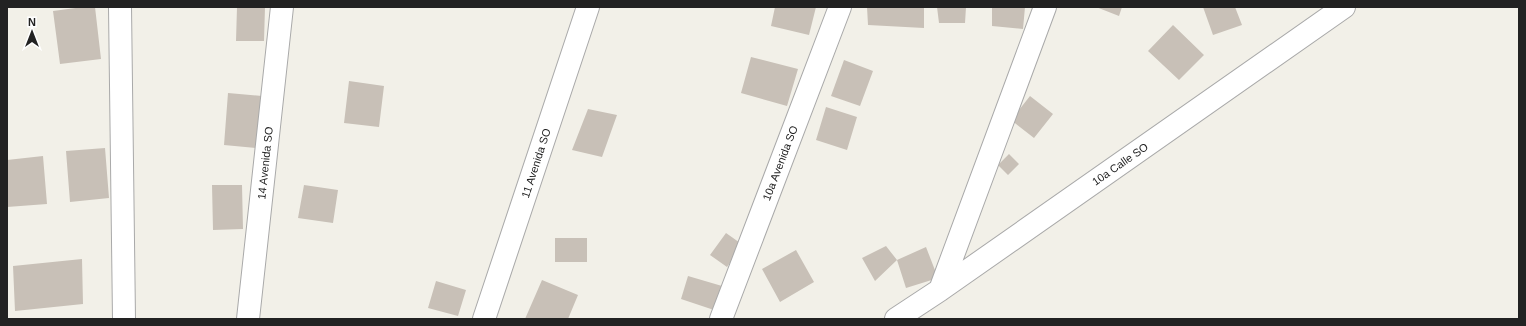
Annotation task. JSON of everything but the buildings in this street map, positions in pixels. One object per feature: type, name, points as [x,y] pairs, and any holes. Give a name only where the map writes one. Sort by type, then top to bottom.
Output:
[{"type":"street","points":[[120,7],[124,319]]},
{"type":"street","name":"14 Avenida SO","points":[[248,319],[282,7]]},
{"type":"street","name":"11 Avenida SO","points":[[484,319],[588,7]]},
{"type":"street","name":"10a Avenida SO","points":[[721,319],[840,7]]},
{"type":"street","points":[[940,290],[1045,7]]},
{"type":"street","name":"10a Calle SO","points":[[896,319],[940,290],[1344,7]]}]
